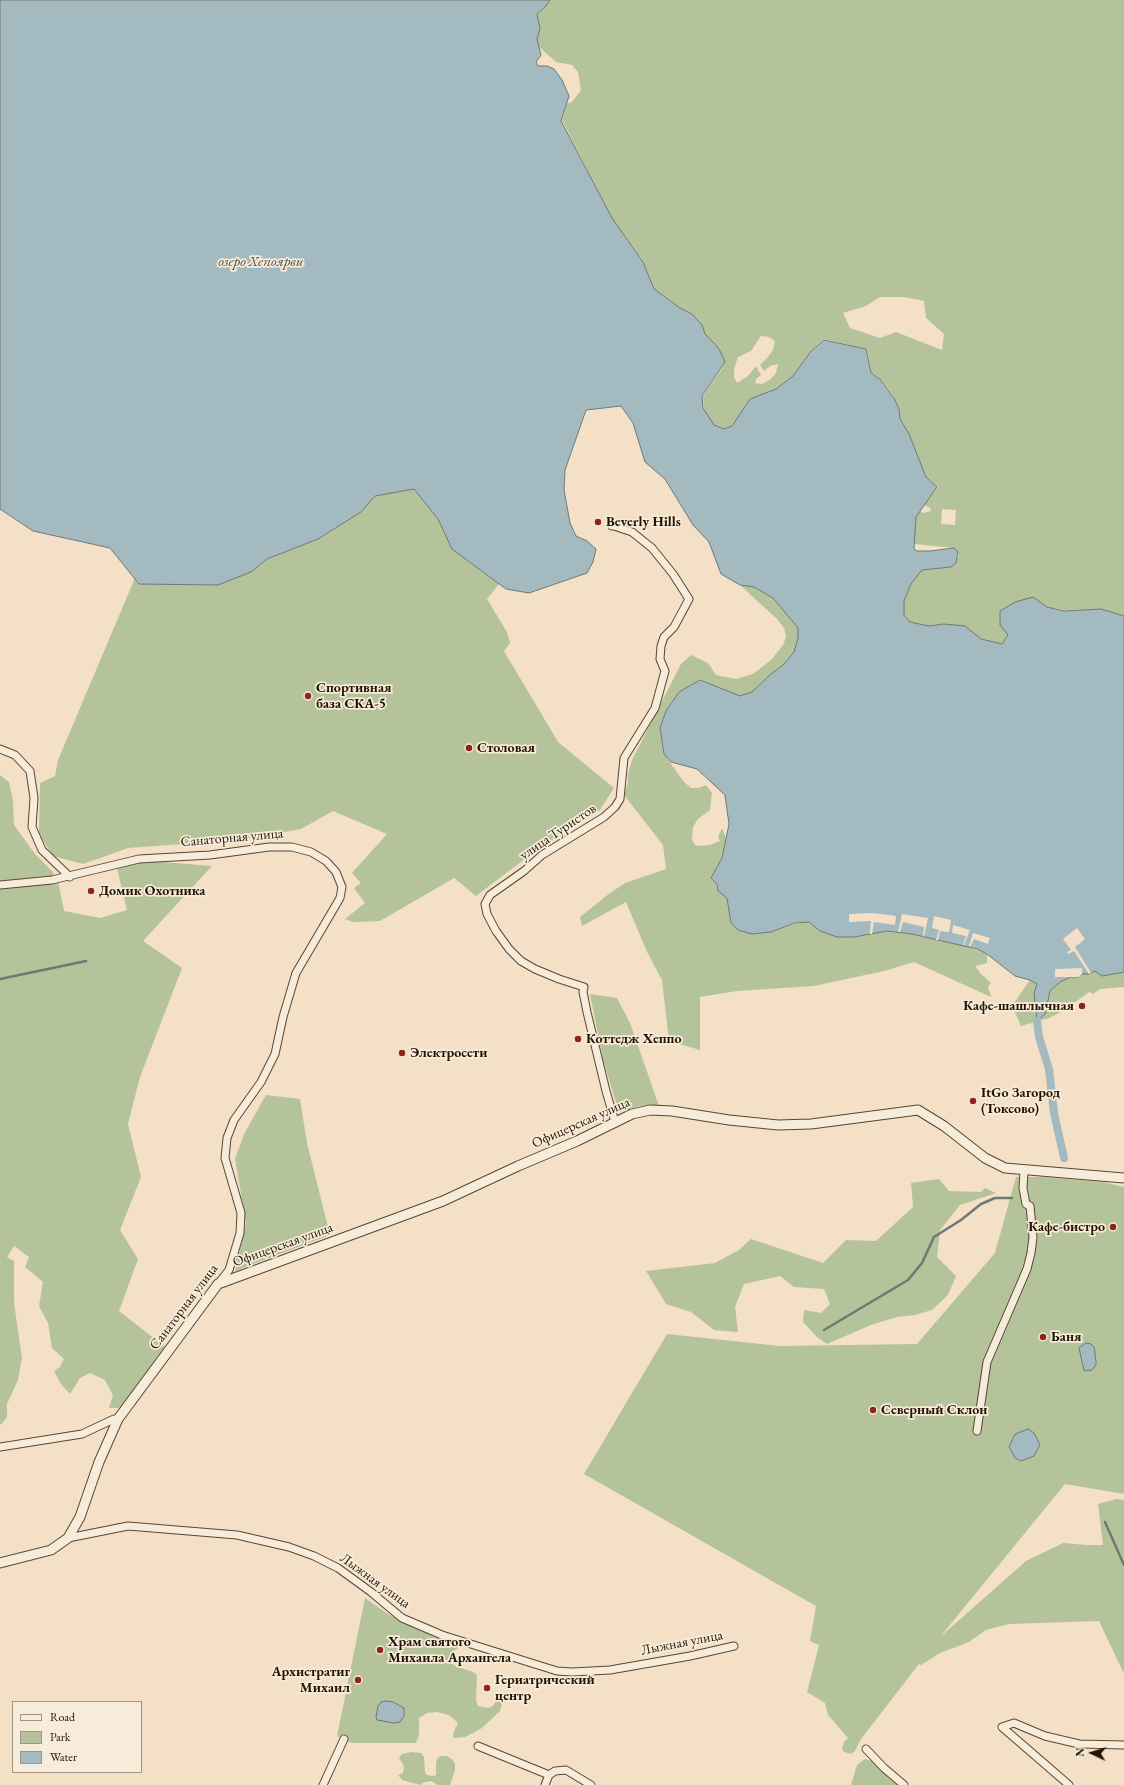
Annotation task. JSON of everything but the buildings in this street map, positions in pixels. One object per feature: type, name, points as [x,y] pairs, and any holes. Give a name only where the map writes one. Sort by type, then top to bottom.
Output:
[{"type":"street","name":"улица Туристов","points":[[612,526],[632,532],[652,548],[673,574],[689,599],[674,627],[664,637],[661,646],[660,659],[665,671],[655,708],[624,758],[620,799],[615,807],[604,817],[542,855],[524,871],[490,895],[485,904],[487,914],[509,949],[521,961],[553,977],[584,987],[583,992],[589,1019],[615,1122]]},
{"type":"street","points":[[0,749],[15,755],[30,771],[34,798],[32,827],[42,850],[70,877]]},
{"type":"street","name":"Санаторная улица","points":[[0,885],[70,877],[139,858],[210,855],[269,847],[292,847],[311,852],[326,861],[336,872],[342,887],[340,898],[333,913],[296,973],[283,1017],[275,1054],[260,1082],[234,1120],[227,1138],[225,1158],[241,1214],[240,1233],[229,1270],[118,1419],[99,1462],[80,1517],[68,1538],[51,1550],[0,1563]]},
{"type":"street","name":"Офицерская улица","points":[[218,1284],[443,1201],[518,1166],[577,1141],[632,1114],[650,1110],[672,1111],[729,1120],[778,1125],[811,1124],[918,1110],[944,1126],[984,1158],[1005,1168],[1124,1178]]},
{"type":"street","points":[[977,1431],[987,1362],[1027,1270],[1031,1253],[1033,1237],[1030,1206],[1026,1204],[1023,1188],[1028,1171]]},
{"type":"street","points":[[0,1446],[82,1434],[114,1419],[118,1419]]},
{"type":"street","name":"Лыжная улица","points":[[68,1538],[128,1526],[237,1535],[289,1547],[314,1556],[338,1568],[372,1592],[402,1618],[442,1635],[557,1671],[572,1672],[610,1670],[690,1656],[734,1646]]},
{"type":"street","points":[[1069,1785],[1002,1727],[1014,1724],[1045,1736],[1078,1744],[1124,1745]]},
{"type":"street","points":[[322,1785],[344,1739]]},
{"type":"street","points":[[478,1746],[549,1775]]},
{"type":"street","points":[[866,1749],[884,1768],[904,1785]]},
{"type":"street","points":[[545,1785],[549,1775],[555,1771],[566,1770],[591,1785]]},
{"type":"green space","points":[[550,0],[1124,0],[1124,616],[1101,609],[1064,610],[1047,607],[1008,635],[1003,644],[981,639],[964,626],[944,624],[929,626],[910,622],[904,615],[904,601],[911,584],[917,575],[922,570],[951,567],[956,562],[959,555],[954,548],[914,544],[915,517],[920,511],[923,513],[931,511],[930,508],[924,505],[938,487],[926,477],[909,434],[900,419],[899,409],[892,394],[882,380],[871,373],[867,349],[824,339],[811,350],[793,376],[776,389],[750,399],[731,427],[723,429],[714,425],[708,418],[704,408],[703,396],[723,367],[715,344],[705,334],[702,325],[692,314],[680,308],[654,289],[643,261],[611,217],[562,120],[567,104],[572,102],[581,90],[578,72],[572,65],[556,62],[537,45],[540,29],[537,14]],"holes":[[[880,297],[904,297],[924,301],[926,318],[944,334],[942,350],[896,332],[880,338],[850,328],[843,313],[866,306]],[[761,336],[769,337],[775,341],[773,350],[760,365],[764,371],[770,366],[778,364],[776,373],[770,380],[762,384],[755,383],[756,379],[761,375],[756,366],[748,376],[737,383],[734,377],[734,369],[738,357],[751,351]],[[942,509],[956,510],[955,525],[941,524]]]},
{"type":"green space","name":"Спортивная база СКА-5","points":[[414,489],[438,519],[452,549],[499,584],[487,599],[507,632],[510,643],[504,651],[558,742],[614,788],[600,810],[539,848],[476,896],[454,878],[380,921],[353,922],[345,919],[365,903],[354,888],[361,883],[352,873],[387,834],[333,811],[301,829],[238,840],[128,848],[83,864],[53,856],[39,834],[40,783],[55,776],[58,760],[135,578],[139,584],[251,572],[267,559],[318,539],[361,512],[375,496]]},
{"type":"green space","points":[[740,585],[754,587],[773,598],[791,618],[798,628],[798,638],[794,652],[783,665],[752,692],[740,696],[700,680],[679,692],[666,711],[660,728],[664,754],[684,782],[691,788],[699,788],[706,785],[712,793],[710,810],[698,819],[693,827],[692,840],[696,846],[710,845],[720,841],[718,837],[722,828],[726,838],[722,858],[711,878],[717,884],[718,891],[727,898],[731,923],[771,932],[795,924],[809,922],[820,931],[854,937],[887,931],[912,934],[960,944],[987,954],[987,963],[975,966],[991,983],[988,986],[991,997],[914,962],[884,971],[814,986],[737,991],[700,997],[700,1050],[669,1041],[662,980],[647,952],[626,902],[582,926],[580,917],[610,893],[625,883],[666,869],[663,845],[624,795],[628,783],[628,774],[632,760],[681,664],[691,655],[708,663],[716,675],[736,679],[753,674],[771,660],[783,645],[786,637],[784,628],[777,619]]},
{"type":"green space","points":[[0,775],[9,782],[13,800],[14,825],[35,854],[53,872],[54,877],[0,882]]},
{"type":"green space","points":[[139,860],[212,866],[143,941],[182,968],[140,1077],[128,1124],[141,1177],[120,1230],[138,1259],[119,1311],[165,1347],[120,1408],[109,1408],[113,1395],[105,1380],[90,1373],[80,1378],[70,1394],[61,1384],[54,1371],[60,1367],[64,1359],[52,1348],[48,1323],[39,1306],[43,1282],[25,1267],[29,1257],[14,1246],[7,1257],[14,1261],[14,1303],[22,1358],[18,1380],[7,1404],[7,1417],[1,1425],[0,887],[58,881],[64,911],[100,918],[127,910],[117,868]]},
{"type":"green space","points":[[1095,971],[1102,976],[1124,972],[1124,987],[1100,989],[1093,994],[1089,992],[1063,1011],[1049,1018],[1021,1026],[1012,1006],[1030,980],[1037,984],[1035,1012],[1038,1020],[1045,1014],[1050,991],[1060,982],[1071,977],[1079,977],[1082,974],[1089,974]]},
{"type":"green space","points":[[590,994],[617,998],[630,1023],[659,1106],[639,1106],[619,1112],[603,1060]]},
{"type":"green space","points":[[266,1095],[300,1099],[307,1143],[330,1235],[235,1271],[246,1223],[235,1159],[244,1134]]},
{"type":"green space","name":"Северный Склон","points":[[1016,1177],[1043,1177],[1103,1182],[1124,1187],[1124,1494],[1065,1484],[940,1637],[1026,1561],[1063,1543],[1103,1545],[1098,1504],[1117,1499],[1124,1500],[1124,1674],[1099,1621],[1009,1624],[986,1630],[969,1642],[940,1653],[921,1665],[919,1664],[861,1739],[855,1751],[851,1754],[844,1752],[842,1749],[844,1742],[848,1738],[828,1715],[825,1703],[807,1692],[819,1645],[810,1641],[816,1606],[584,1474],[667,1334],[780,1346],[917,1344],[995,1253]]},
{"type":"green space","points":[[939,1179],[949,1191],[981,1192],[985,1188],[996,1193],[960,1205],[940,1230],[937,1257],[956,1276],[948,1295],[932,1310],[915,1315],[897,1317],[871,1325],[827,1344],[818,1338],[803,1322],[804,1310],[821,1313],[830,1304],[824,1289],[794,1287],[780,1276],[744,1284],[735,1307],[738,1332],[714,1330],[691,1312],[666,1304],[646,1271],[715,1263],[739,1250],[751,1239],[823,1263],[846,1240],[876,1241],[913,1207],[911,1183]]},
{"type":"green space","points":[[365,1598],[388,1614],[459,1648],[453,1651],[450,1656],[451,1661],[455,1666],[473,1672],[477,1675],[476,1700],[478,1706],[488,1708],[493,1706],[497,1699],[503,1699],[500,1711],[482,1728],[465,1737],[453,1738],[454,1731],[458,1723],[449,1715],[437,1712],[427,1713],[419,1718],[419,1735],[416,1743],[352,1743],[337,1736]]},
{"type":"green space","points":[[412,1752],[421,1753],[424,1757],[425,1772],[427,1775],[436,1775],[436,1763],[440,1756],[447,1756],[453,1760],[455,1770],[450,1785],[438,1785],[431,1781],[420,1785],[402,1780],[398,1775],[403,1773],[404,1766],[399,1758],[402,1754]]},
{"type":"green space","points":[[865,1759],[872,1761],[902,1785],[851,1785],[857,1765]]},
{"type":"water","name":"озеро Хепоярви","points":[[0,0],[550,0],[537,14],[540,29],[537,39],[541,55],[536,62],[538,66],[547,66],[554,69],[562,80],[569,96],[561,121],[612,218],[643,262],[654,289],[680,308],[692,314],[702,325],[705,334],[720,351],[725,362],[702,396],[703,408],[714,425],[724,429],[732,426],[750,399],[776,389],[793,376],[811,351],[824,340],[866,349],[871,373],[881,380],[895,400],[899,409],[900,419],[909,434],[926,477],[937,487],[916,517],[914,549],[917,551],[930,551],[954,548],[958,552],[956,563],[951,567],[922,570],[911,584],[904,601],[904,615],[910,622],[929,626],[944,624],[965,626],[981,639],[1002,644],[1008,635],[1000,625],[1000,611],[1015,602],[1033,597],[1047,607],[1064,611],[1101,609],[1124,616],[1124,972],[1102,976],[1095,971],[1089,974],[1082,974],[1079,977],[1071,977],[1060,982],[1050,991],[1045,1014],[1037,1021],[1034,993],[1037,984],[1030,980],[1015,976],[987,954],[977,949],[912,934],[887,931],[854,937],[837,937],[820,931],[809,922],[795,923],[771,932],[752,934],[738,930],[731,923],[727,898],[718,891],[717,884],[711,878],[722,858],[729,824],[725,795],[697,769],[671,762],[664,754],[660,728],[666,711],[679,692],[700,680],[740,696],[752,692],[783,665],[794,652],[798,638],[798,628],[773,598],[754,587],[740,585],[721,574],[709,542],[693,525],[665,479],[645,462],[633,423],[621,406],[586,410],[565,470],[564,490],[570,523],[576,536],[587,541],[596,549],[593,562],[587,573],[529,593],[506,589],[452,549],[438,519],[414,489],[375,496],[361,512],[318,539],[267,559],[251,572],[218,585],[139,584],[110,548],[33,531],[0,509]]},
{"type":"water","points":[[1086,1343],[1091,1344],[1094,1347],[1096,1365],[1092,1370],[1084,1371],[1079,1348]]},
{"type":"water","points":[[1028,1429],[1034,1433],[1040,1445],[1034,1456],[1021,1461],[1015,1458],[1009,1447],[1015,1434]]},
{"type":"water","points":[[381,1702],[393,1702],[404,1708],[404,1716],[400,1722],[394,1723],[377,1720],[376,1717],[378,1706]]},
{"type":"pier","points":[[872,913],[896,916],[895,925],[874,922],[872,934],[870,934],[871,921],[849,922],[849,914]]},
{"type":"pier","points":[[902,914],[928,918],[924,937],[924,927],[903,922],[900,932],[898,932]]},
{"type":"pier","points":[[934,916],[951,920],[949,932],[940,931],[938,940],[936,940],[939,930],[932,928]]},
{"type":"pier","points":[[953,925],[970,930],[964,945],[966,936],[952,933]]},
{"type":"pier","points":[[1077,928],[1085,939],[1075,947],[1091,973],[1089,974],[1074,951],[1068,954],[1067,952],[1071,950],[1063,939]]},
{"type":"pier","points":[[973,933],[990,938],[988,944],[974,939],[970,947]]},
{"type":"pier","points":[[1082,968],[1082,974],[1079,977],[1055,977],[1055,969]]},
{"type":"waterway","points":[[0,979],[86,961]]},
{"type":"waterway","points":[[1037,1021],[1039,1037],[1049,1069],[1054,1113],[1064,1158]]},
{"type":"waterway","points":[[824,1330],[908,1280],[922,1263],[934,1237],[961,1220],[981,1204],[995,1198],[1012,1198]]},
{"type":"waterway","points":[[1105,1522],[1124,1565]]},
{"type":"place","name":"Beverly Hills","points":[[598,522]]},
{"type":"place","name":"Спортивная база СКА-5","points":[[308,696]]},
{"type":"place","name":"Столовая","points":[[469,748]]},
{"type":"place","name":"Домик Охотника","points":[[91,891]]},
{"type":"place","name":"Кафе-шашлычная","points":[[1082,1006]]},
{"type":"place","name":"Коттедж Хеппо","points":[[578,1039]]},
{"type":"place","name":"Электросети","points":[[402,1053]]},
{"type":"place","name":"ItGo Загород (Токсово)","points":[[973,1101]]},
{"type":"place","name":"Кафе-бистро","points":[[1113,1227]]},
{"type":"place","name":"Баня","points":[[1043,1337]]},
{"type":"place","name":"Северный Склон","points":[[873,1410]]},
{"type":"place","name":"Храм святого Михаила Архангела","points":[[380,1650]]},
{"type":"place","name":"Архистратиг Михаил","points":[[358,1680]]},
{"type":"place","name":"Гериатрический центр","points":[[487,1688]]}]
